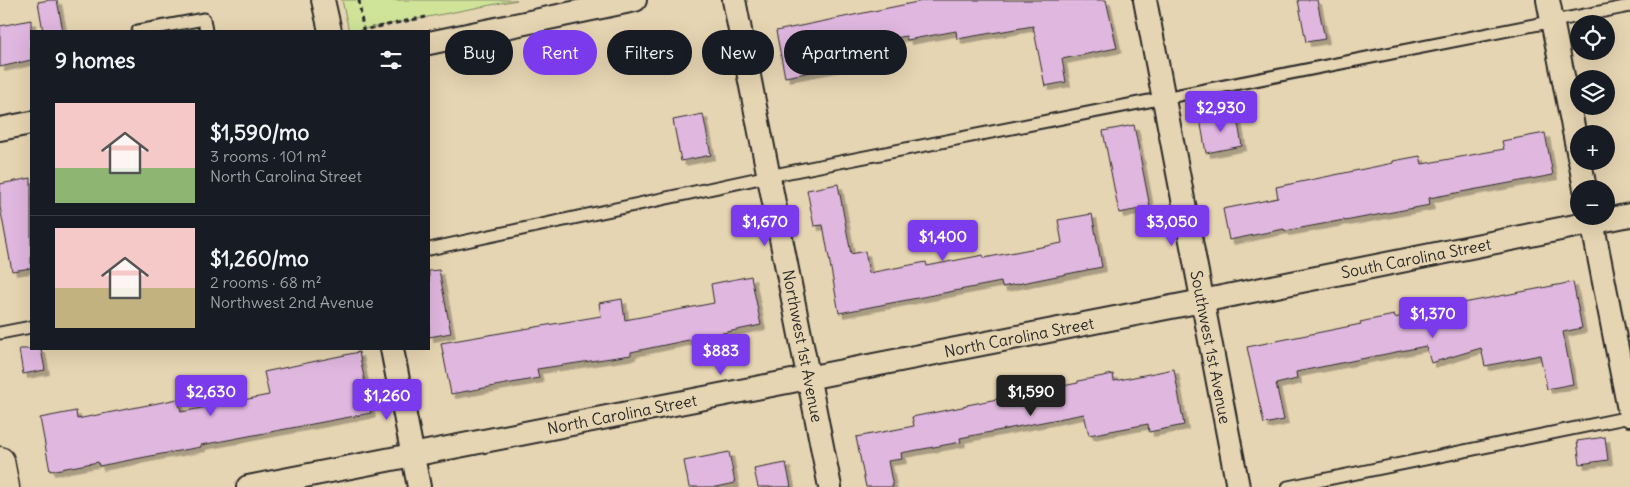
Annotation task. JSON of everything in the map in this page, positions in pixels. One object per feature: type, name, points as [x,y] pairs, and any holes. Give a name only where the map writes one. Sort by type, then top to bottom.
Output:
[{"type":"street","points":[[324,0],[330,30]]},
{"type":"street","points":[[430,43],[635,0]]},
{"type":"street","name":"Northwest 1st Avenue","points":[[734,0],[830,487]]},
{"type":"street","name":"Southwest 1st Avenue","points":[[1145,0],[1238,487]]},
{"type":"street","points":[[1550,10],[1573,125]]},
{"type":"street","points":[[0,129],[30,122]]},
{"type":"street","name":"South Carolina Street","points":[[1615,217],[1630,215]]},
{"type":"street","name":"South Carolina Street","points":[[1202,301],[1570,223]]},
{"type":"street","points":[[1592,225],[1630,416]]},
{"type":"street","name":"North Carolina Street","points":[[248,487],[1202,301]]},
{"type":"street","points":[[392,350],[419,487]]},
{"type":"street","points":[[0,461],[5,487]]},
{"type":"lane","points":[[430,248],[769,176],[1163,97],[1550,10],[1630,6]]},
{"type":"lane","points":[[144,30],[204,19],[206,30]]},
{"type":"lane","points":[[0,333],[30,327]]},
{"type":"lane","points":[[1288,487],[1630,416]]},
{"type":"path","points":[[359,0],[363,30],[431,16]]},
{"type":"green space","points":[[342,0],[517,0],[359,30],[349,30]]},
{"type":"building","points":[[57,0],[63,30],[43,30],[38,2]]},
{"type":"building","points":[[927,0],[1106,0],[1117,48],[1062,59],[1066,82],[1045,86],[1033,26],[957,39],[956,31],[907,40],[907,30],[784,30],[784,72],[776,31]]},
{"type":"building","points":[[1298,0],[1317,0],[1325,39],[1306,42]]},
{"type":"building","points":[[31,20],[30,60],[0,67],[0,26]]},
{"type":"building","points":[[1236,112],[1242,146],[1206,153],[1200,119]]},
{"type":"building","points":[[703,114],[711,155],[681,161],[673,120]]},
{"type":"building","points":[[1134,125],[1150,207],[1119,213],[1103,131]]},
{"type":"building","points":[[1545,133],[1553,175],[1429,198],[1430,205],[1229,240],[1223,209],[1278,198],[1276,187],[1420,156],[1422,164],[1504,149],[1502,141]]},
{"type":"building","points":[[30,178],[30,268],[12,271],[0,207],[0,184]]},
{"type":"building","points":[[838,184],[851,254],[865,251],[869,273],[926,262],[927,266],[983,255],[984,258],[1062,243],[1058,220],[1092,214],[1102,267],[1002,287],[1001,282],[839,313],[823,225],[814,226],[807,190]]},
{"type":"building","points":[[439,270],[451,333],[430,337],[430,271]]},
{"type":"building","points":[[751,276],[761,325],[631,352],[631,355],[537,369],[539,378],[451,394],[441,343],[601,316],[599,303],[622,299],[625,320],[714,303],[711,284]]},
{"type":"building","points":[[1573,282],[1582,328],[1563,332],[1573,384],[1547,389],[1540,355],[1485,366],[1481,348],[1431,363],[1426,346],[1296,372],[1297,379],[1276,384],[1284,420],[1264,424],[1247,347],[1361,324],[1360,322],[1394,315],[1395,318],[1452,301],[1453,305]]},
{"type":"building","points":[[19,349],[41,350],[45,370],[23,374]]},
{"type":"building","points":[[359,352],[371,413],[99,466],[98,462],[50,471],[40,418],[76,411],[77,419],[178,399],[181,412],[269,395],[264,372]]},
{"type":"building","points":[[1174,369],[1184,425],[1149,432],[1148,424],[1089,435],[1084,414],[960,438],[961,442],[901,453],[902,459],[888,461],[893,487],[866,487],[856,437],[914,426],[912,417],[1078,383],[1078,381],[1113,374],[1114,381]]},
{"type":"building","points":[[1605,437],[1608,460],[1580,464],[1577,441]]},
{"type":"building","points":[[729,452],[735,483],[717,487],[689,487],[684,461]]},
{"type":"building","points":[[786,463],[791,487],[758,487],[754,469]]}]
